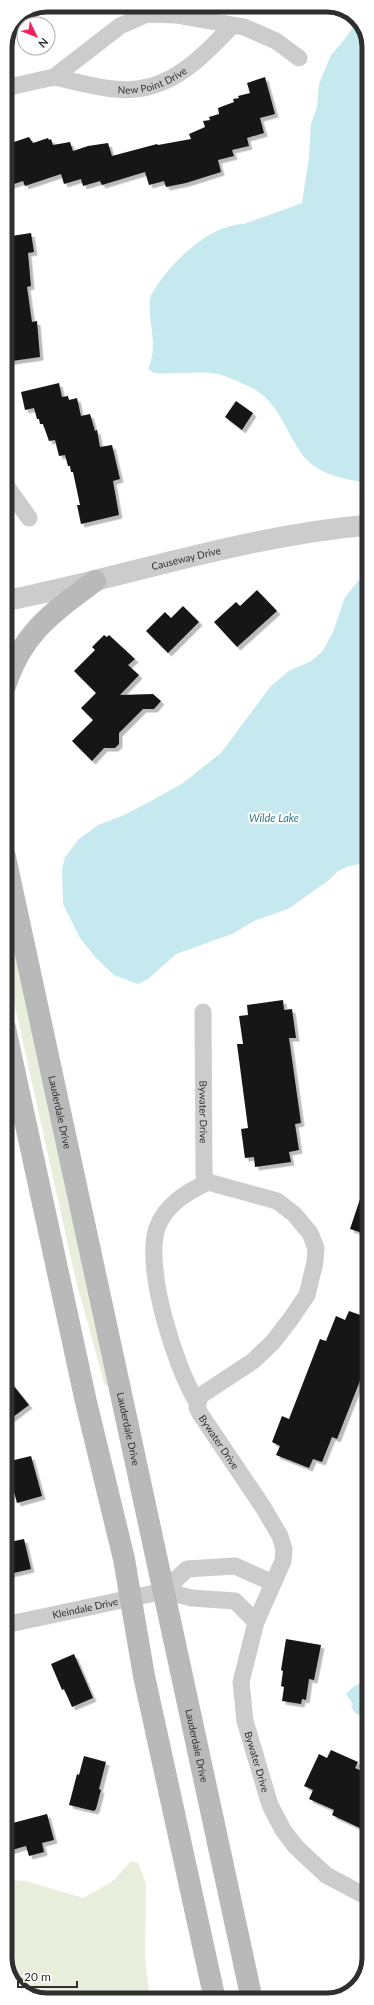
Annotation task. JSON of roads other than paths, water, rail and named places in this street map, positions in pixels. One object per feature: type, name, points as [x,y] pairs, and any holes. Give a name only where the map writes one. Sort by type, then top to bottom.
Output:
[{"type":"main road","points":[[12,668],[16,658],[38,627],[48,616],[95,581]]},
{"type":"main road","name":"Lauderdale Drive","points":[[12,889],[250,1993]]},
{"type":"main road","points":[[12,1060],[86,1402],[124,1559],[144,1676],[213,1993]]},
{"type":"main road","points":[[12,1092],[29,1139]]},
{"type":"street","name":"New Point Drive","points":[[54,77],[120,26],[148,14],[176,15],[244,27],[276,41],[300,58]]},
{"type":"street","name":"New Point Drive","points":[[12,86],[54,77],[114,89],[140,88],[172,79],[200,60],[232,26]]},
{"type":"street","points":[[12,494],[29,518]]},
{"type":"street","name":"Causeway Drive","points":[[12,599],[95,581],[244,544],[322,530],[362,526]]},
{"type":"street","name":"Bywater Drive","points":[[203,1012],[204,1174],[208,1182],[276,1201],[294,1214],[310,1233],[316,1248],[315,1262],[307,1295],[273,1342],[253,1361],[204,1392],[197,1402],[197,1408],[201,1415],[263,1507],[280,1536],[284,1549],[283,1561],[256,1622],[241,1682],[245,1721],[270,1805],[283,1830],[296,1847],[326,1875],[362,1894]]},
{"type":"street","points":[[197,1402],[188,1388],[177,1362],[161,1302],[155,1269],[153,1244],[158,1227],[167,1211],[181,1196],[208,1182]]},
{"type":"street","points":[[164,1591],[187,1570],[194,1569],[235,1566],[273,1583]]},
{"type":"street","name":"Kleindale Drive","points":[[12,1623],[164,1591],[192,1598],[235,1601],[256,1622]]},
{"type":"water","points":[[354,26],[362,42],[362,482],[333,475],[314,466],[298,449],[280,416],[272,405],[252,388],[231,378],[218,374],[203,372],[154,373],[148,369],[153,352],[150,300],[153,291],[174,264],[195,245],[207,236],[219,230],[244,224],[302,203],[309,157],[311,124],[317,107],[319,84],[331,55]]},
{"type":"water","name":"Wilde Lake","points":[[362,578],[362,863],[349,866],[338,871],[329,880],[288,909],[254,921],[232,934],[176,954],[148,979],[138,984],[114,975],[96,958],[80,938],[63,904],[62,869],[65,857],[79,839],[98,825],[122,816],[183,783],[221,753],[271,686],[289,671],[311,661],[322,652],[333,632],[345,597]]},
{"type":"water","points":[[361,1683],[362,1684],[362,1715],[355,1713],[351,1706],[353,1704],[346,1694],[353,1687]]}]
